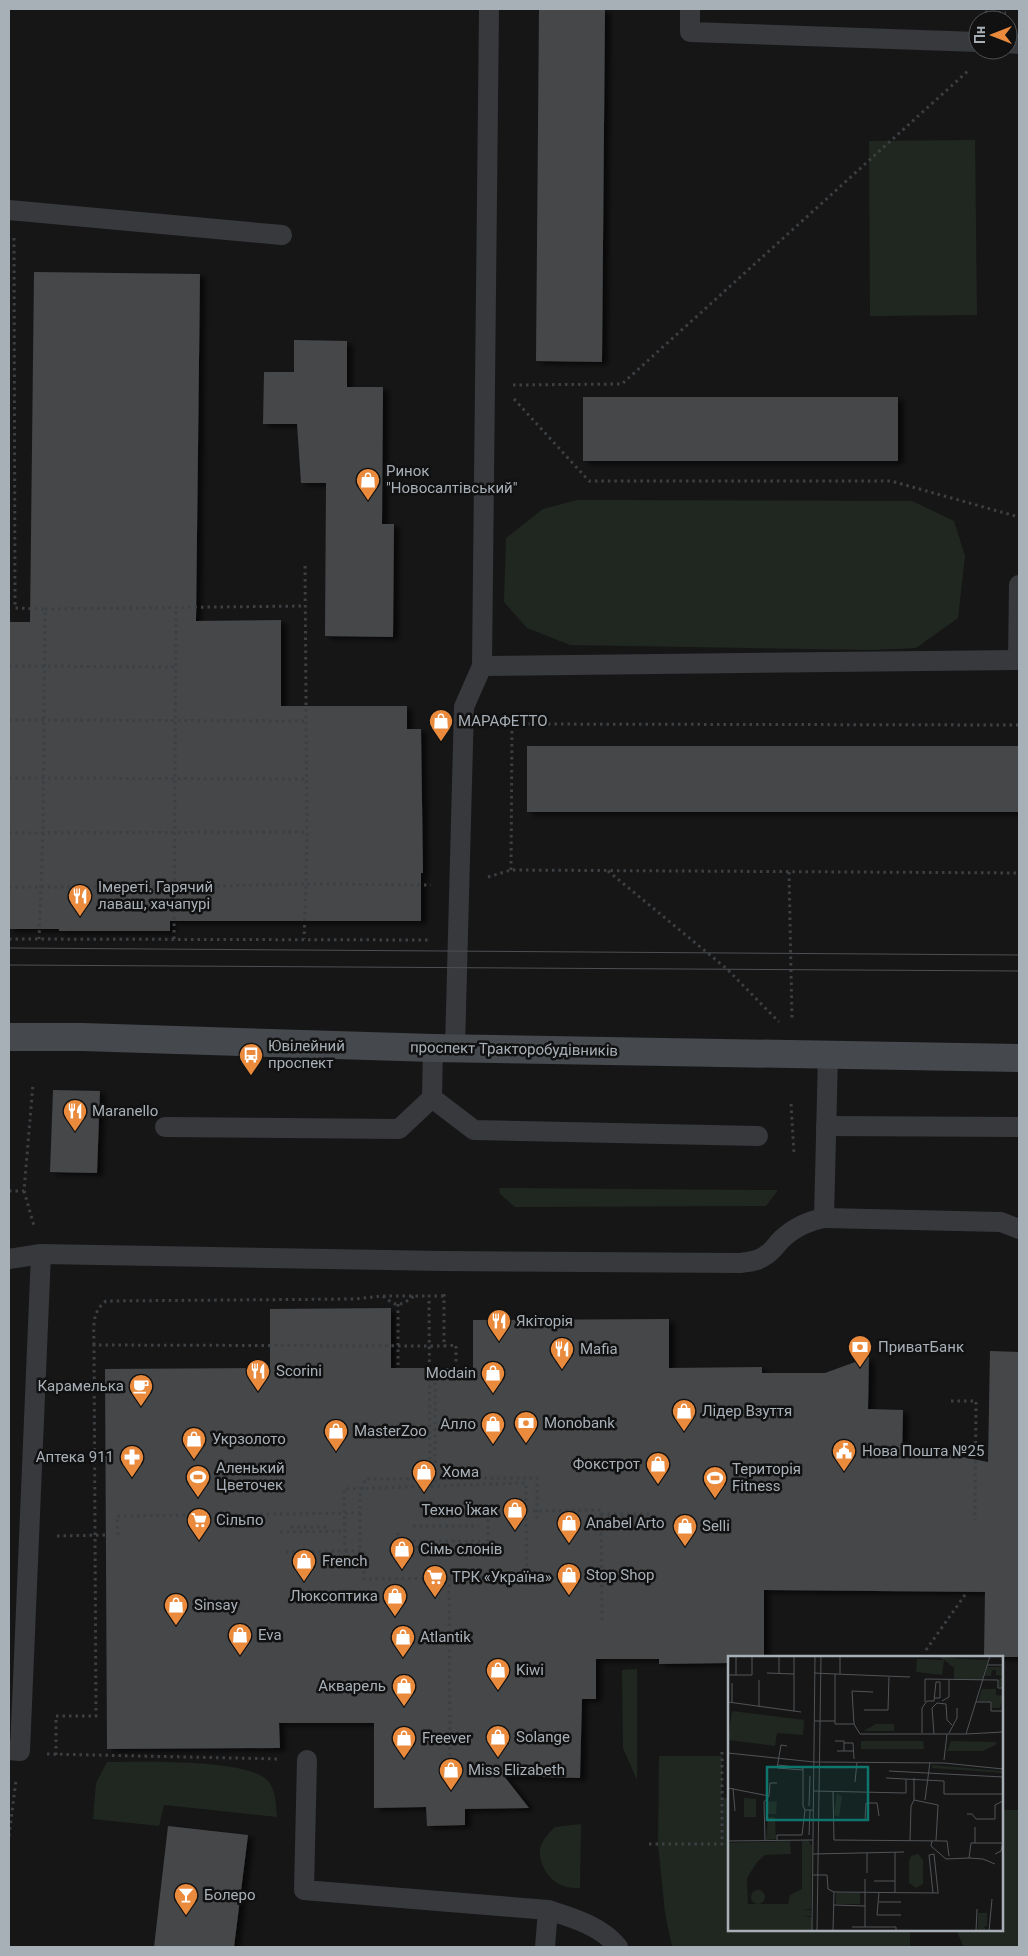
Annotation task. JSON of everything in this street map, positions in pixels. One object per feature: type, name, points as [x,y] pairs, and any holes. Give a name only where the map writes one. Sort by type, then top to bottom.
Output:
[{"type":"main road","name":"проспект Тракторобудівників","points":[[9,1037],[82,1037],[444,1048],[1019,1058]]},
{"type":"lane","points":[[164,1127],[400,1129],[432,1098],[444,1048],[460,886],[464,707],[482,666],[493,385],[489,9]]},
{"type":"lane","points":[[690,9],[690,32],[968,42]]},
{"type":"lane","points":[[9,210],[282,235]]},
{"type":"lane","points":[[482,666],[1019,660],[1019,585]]},
{"type":"lane","points":[[824,1218],[828,1054]]},
{"type":"lane","points":[[432,1098],[474,1130],[758,1136]]},
{"type":"lane","points":[[826,1126],[1019,1127]]},
{"type":"lane","points":[[9,1259],[41,1254],[434,1261],[740,1263],[754,1261],[767,1255],[783,1238],[800,1225],[811,1220],[824,1218],[992,1221],[1001,1222],[1019,1229]]},
{"type":"lane","points":[[14,1750],[41,1254]]},
{"type":"lane","points":[[307,1760],[304,1890],[548,1910],[583,1921],[602,1932],[618,1947]]},
{"type":"lane","points":[[545,1947],[548,1910]]},
{"type":"path","points":[[493,385],[622,384],[969,70]]},
{"type":"path","points":[[14,231],[15,608]]},
{"type":"path","points":[[493,385],[589,481],[891,481],[1019,517]]},
{"type":"path","points":[[304,939],[307,832],[305,566]]},
{"type":"path","points":[[9,608],[304,606]]},
{"type":"path","points":[[174,939],[176,608]]},
{"type":"path","points":[[39,939],[44,779],[45,609]]},
{"type":"path","points":[[9,666],[175,666]]},
{"type":"path","points":[[9,720],[306,721]]},
{"type":"path","points":[[511,870],[512,724],[1019,725]]},
{"type":"path","points":[[9,778],[306,779]]},
{"type":"path","points":[[9,833],[307,832]]},
{"type":"path","points":[[9,886],[174,887],[306,884],[460,886],[511,870],[1019,874]]},
{"type":"path","points":[[608,870],[727,969],[786,1028]]},
{"type":"path","points":[[789,872],[792,1025]]},
{"type":"path","points":[[9,939],[434,940]]},
{"type":"path","points":[[33,1084],[24,1191],[41,1254]]},
{"type":"path","points":[[9,1191],[24,1191]]},
{"type":"path","points":[[56,1755],[56,1716],[96,1716],[94,1316],[99,1306],[106,1301],[355,1299],[382,1296],[444,1296],[444,1346]]},
{"type":"path","points":[[382,1296],[393,1304],[403,1304],[414,1296]]},
{"type":"path","points":[[429,1296],[430,1479]]},
{"type":"path","points":[[398,1304],[398,1367]]},
{"type":"path","points":[[94,1345],[456,1345],[456,1367]]},
{"type":"path","points":[[435,1376],[435,1486]]},
{"type":"path","points":[[951,1401],[976,1401],[975,1520]]},
{"type":"path","points":[[360,1553],[360,1496],[365,1479],[538,1478],[538,1520]]},
{"type":"path","points":[[286,1552],[364,1551],[364,1579],[527,1577],[526,1483],[344,1489],[345,1551]]},
{"type":"path","points":[[526,1511],[601,1510],[602,1623]]},
{"type":"path","points":[[118,1535],[117,1516],[360,1513]]},
{"type":"path","points":[[601,1514],[649,1514]]},
{"type":"path","points":[[398,1533],[397,1547],[488,1547],[488,1515],[456,1515]]},
{"type":"path","points":[[608,1517],[639,1517]]},
{"type":"path","points":[[413,1526],[479,1526]]},
{"type":"path","points":[[291,1527],[329,1527]]},
{"type":"path","points":[[280,1532],[345,1531]]},
{"type":"path","points":[[71,1536],[106,1535]]},
{"type":"path","points":[[413,1541],[479,1541]]},
{"type":"path","points":[[448,1587],[449,1766],[449,1578]]},
{"type":"path","points":[[926,1650],[968,1592]]},
{"type":"path","points":[[649,1844],[722,1844],[722,1748]]},
{"type":"path","points":[[9,1836],[14,1750],[56,1755],[307,1760]]},
{"type":"shaded area","points":[[975,140],[977,315],[870,316],[869,141]]},
{"type":"shaded area","points":[[577,500],[912,501],[954,521],[965,556],[958,618],[916,648],[873,650],[570,645],[527,628],[504,602],[506,538],[543,509]]},
{"type":"shaded area","points":[[499,1188],[778,1190],[766,1206],[515,1207],[500,1194]]},
{"type":"shaded area","points":[[637,1669],[637,1780],[623,1748],[622,1670]]},
{"type":"shaded area","points":[[659,1756],[722,1756],[722,1798],[728,1798],[728,1931],[910,1931],[910,1947],[672,1947],[665,1913],[658,1844]]},
{"type":"shaded area","points":[[107,1762],[192,1763],[239,1768],[257,1774],[268,1781],[273,1789],[277,1817],[164,1805],[159,1826],[93,1819],[96,1783]]},
{"type":"shaded area","points":[[1003,1810],[1019,1810],[1019,1947],[964,1947],[956,1931],[1003,1931]]},
{"type":"shaded area","points":[[581,1824],[580,1888],[568,1887],[554,1881],[546,1872],[541,1861],[540,1850],[542,1843],[555,1827]]},
{"type":"building","points":[[539,9],[605,9],[602,362],[536,361]]},
{"type":"building","points":[[34,272],[200,274],[196,621],[281,620],[281,706],[407,706],[407,729],[421,729],[423,873],[421,873],[421,921],[170,921],[170,931],[9,929],[9,622],[30,622]]},
{"type":"building","points":[[294,340],[347,341],[347,387],[383,387],[382,524],[394,524],[393,637],[325,636],[326,483],[301,483],[297,424],[263,424],[264,372],[294,372]]},
{"type":"building","points":[[583,397],[898,397],[898,461],[583,461]]},
{"type":"building","points":[[527,746],[1019,746],[1019,812],[527,812]]},
{"type":"building","name":"Maranello","points":[[53,1090],[100,1091],[97,1173],[50,1172]]},
{"type":"building","name":"ТРК «Україна»","points":[[391,1308],[391,1368],[473,1368],[473,1320],[669,1319],[669,1368],[762,1367],[762,1373],[825,1373],[869,1357],[868,1409],[903,1410],[902,1458],[947,1454],[988,1462],[990,1351],[1019,1352],[1019,1657],[984,1656],[985,1592],[764,1590],[764,1656],[728,1656],[728,1663],[659,1664],[659,1659],[596,1659],[596,1699],[582,1699],[580,1778],[504,1776],[529,1808],[465,1809],[465,1825],[427,1826],[426,1807],[374,1808],[374,1723],[279,1723],[280,1748],[107,1749],[105,1369],[270,1368],[270,1309]]},
{"type":"building","points":[[168,1826],[248,1835],[234,1947],[154,1947]]},
{"type":"tram line","points":[[9,948],[1019,955]]},
{"type":"tram line","points":[[9,965],[1019,971]]},
{"type":"place","name":"Ринок \"Новосалтівський\"","points":[[368,501]]},
{"type":"place","name":"МАРАФЕТТО","points":[[441,742]]},
{"type":"place","name":"Імереті. Гарячий лаваш, хачапурі","points":[[80,917]]},
{"type":"place","name":"Ювілейний проспект","points":[[251,1076]]},
{"type":"place","name":"Maranello","points":[[75,1132]]},
{"type":"place","name":"Якіторія","points":[[499,1342]]},
{"type":"place","name":"ПриватБанк","points":[[860,1368]]},
{"type":"place","name":"Mafia","points":[[562,1370]]},
{"type":"place","name":"Scorini","points":[[258,1392]]},
{"type":"place","name":"Modain","points":[[493,1394]]},
{"type":"place","name":"Карамелька","points":[[141,1407]]},
{"type":"place","name":"Лідер Взуття","points":[[684,1432]]},
{"type":"place","name":"Monobank","points":[[526,1444]]},
{"type":"place","name":"Алло","points":[[493,1445]]},
{"type":"place","name":"MasterZoo","points":[[336,1452]]},
{"type":"place","name":"Укрзолото","points":[[194,1460]]},
{"type":"place","name":"Нова Пошта №25","points":[[844,1472]]},
{"type":"place","name":"Аптека 911","points":[[132,1478]]},
{"type":"place","name":"Фокстрот","points":[[658,1485]]},
{"type":"place","name":"Хома","points":[[424,1493]]},
{"type":"place","name":"Аленький Цветочек","points":[[198,1498]]},
{"type":"place","name":"Територія Fitness","points":[[715,1499]]},
{"type":"place","name":"Техно Їжак","points":[[515,1531]]},
{"type":"place","name":"Сільпо","points":[[199,1541]]},
{"type":"place","name":"Anabel Arto","points":[[569,1544]]},
{"type":"place","name":"Selli","points":[[685,1547]]},
{"type":"place","name":"Cімь слонів","points":[[402,1570]]},
{"type":"place","name":"French","points":[[304,1582]]},
{"type":"place","name":"Stop Shop","points":[[569,1596]]},
{"type":"place","name":"ТРК «Україна»","points":[[435,1598]]},
{"type":"place","name":"Люксоптика","points":[[395,1617]]},
{"type":"place","name":"Sinsay","points":[[176,1626]]},
{"type":"place","name":"Eva","points":[[240,1656]]},
{"type":"place","name":"Atlantik","points":[[403,1658]]},
{"type":"place","name":"Kiwi","points":[[498,1691]]},
{"type":"place","name":"Акварель","points":[[404,1707]]},
{"type":"place","name":"Solange","points":[[498,1758]]},
{"type":"place","name":"Freever","points":[[404,1759]]},
{"type":"place","name":"Miss Elizabeth","points":[[451,1791]]},
{"type":"place","name":"Болеро","points":[[186,1916]]}]
